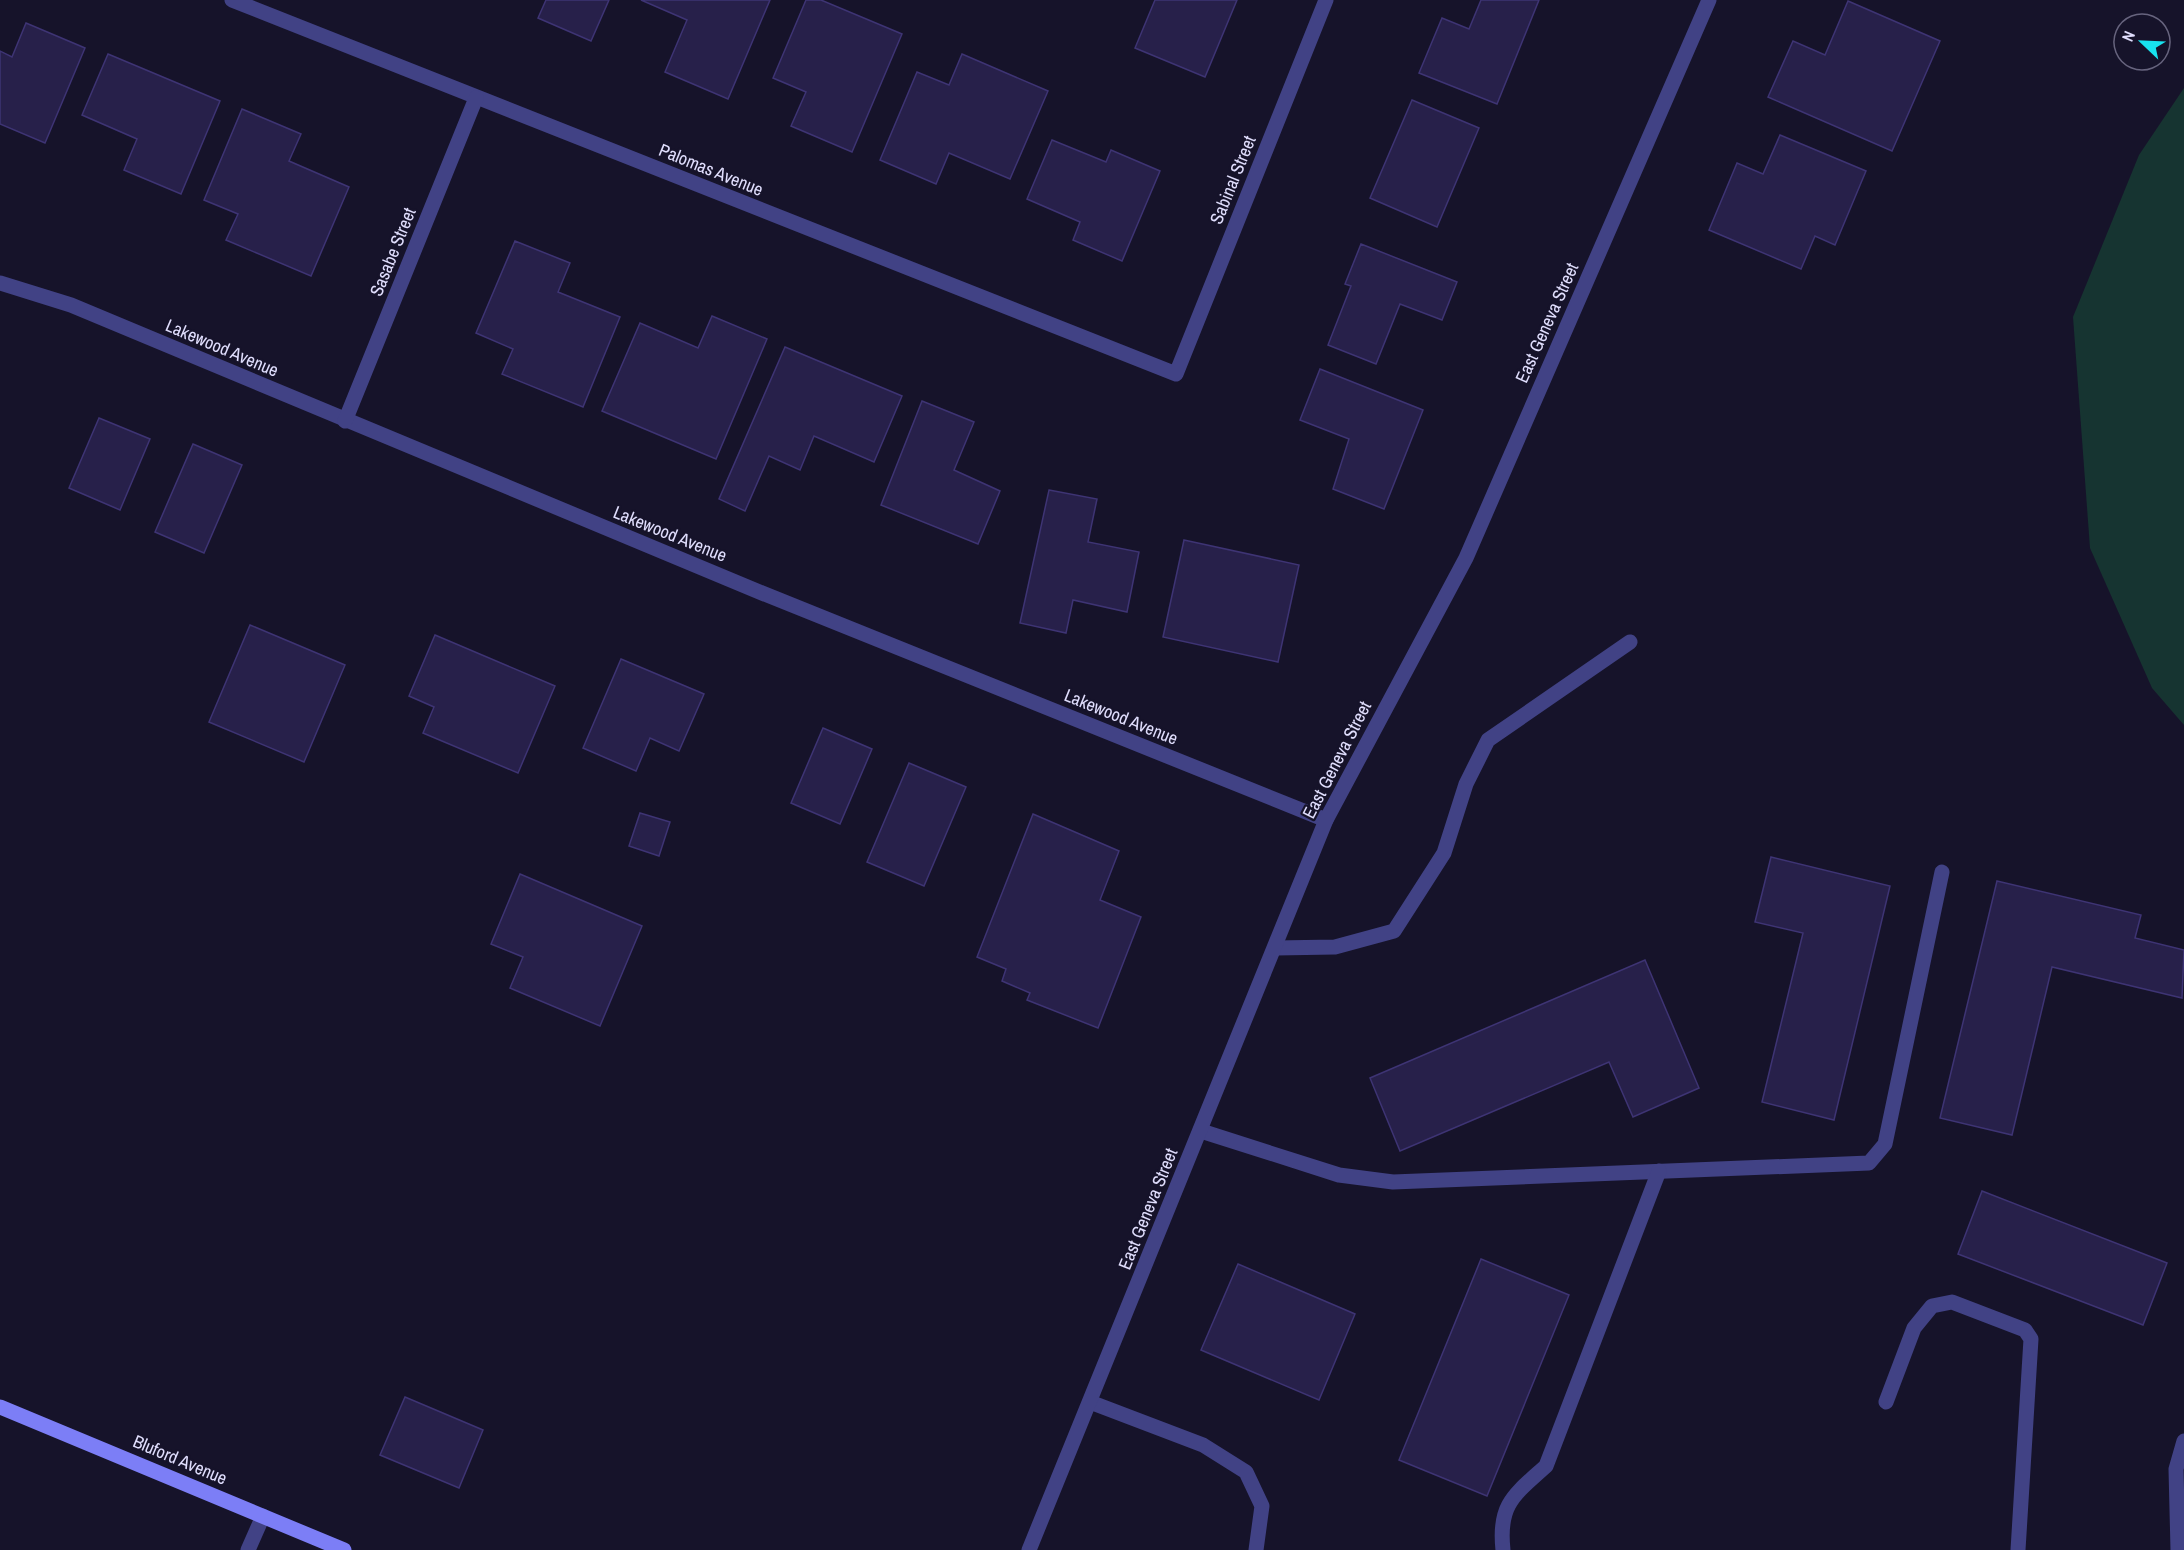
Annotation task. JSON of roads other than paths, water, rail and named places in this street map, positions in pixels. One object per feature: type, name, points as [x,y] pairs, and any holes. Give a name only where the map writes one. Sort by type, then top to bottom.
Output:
[{"type":"street","name":"Palomas Avenue","points":[[231,0],[1176,374]]},
{"type":"street","name":"Sabinal Street","points":[[1176,374],[1326,0]]},
{"type":"street","name":"East Geneva Street","points":[[1029,1550],[1276,948],[1326,820],[1466,558],[1709,0]]},
{"type":"street","name":"Sasabe Street","points":[[345,421],[476,98]]},
{"type":"street","name":"Lakewood Avenue","points":[[0,283],[71,305],[784,602],[1326,820]]},
{"type":"street","points":[[1276,948],[1335,947],[1394,931],[1444,853],[1466,784],[1488,740],[1630,642]]},
{"type":"street","points":[[1201,1131],[1339,1175],[1393,1182],[1869,1163],[1885,1144],[1942,872]]},
{"type":"street","points":[[1503,1550],[1501,1528],[1511,1498],[1546,1466],[1659,1171]]},
{"type":"street","points":[[1886,1402],[1914,1328],[1932,1306],[1952,1302],[2025,1330],[2031,1339],[2018,1550]]},
{"type":"street","points":[[1090,1402],[1203,1445],[1246,1472],[1262,1506],[1256,1550]]},
{"type":"street","name":"Bluford Avenue","points":[[0,1407],[344,1550]]},
{"type":"street","points":[[2178,1550],[2176,1469],[2184,1441]]},
{"type":"street","points":[[248,1550],[263,1516]]}]
